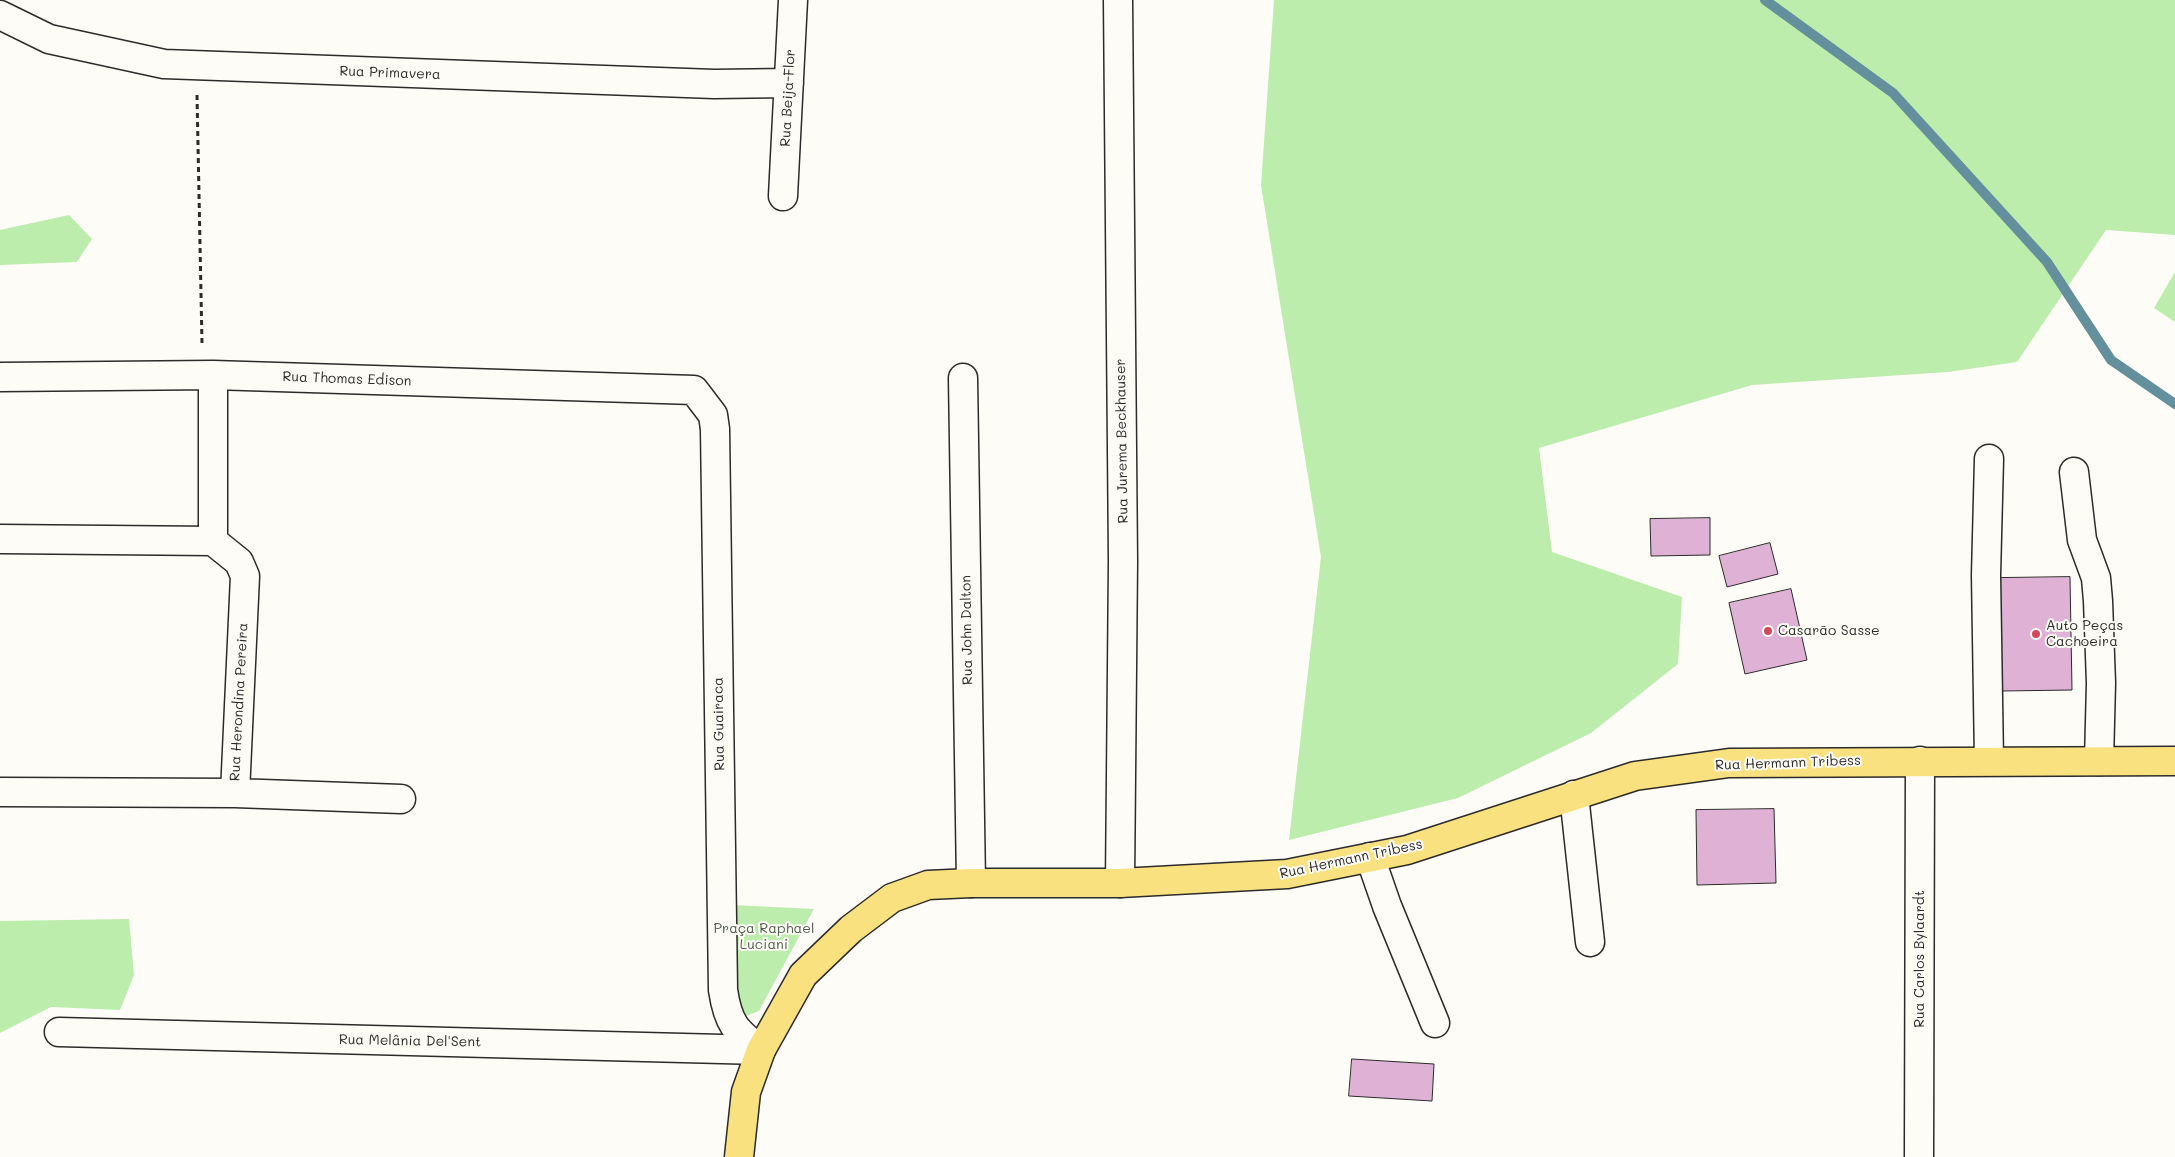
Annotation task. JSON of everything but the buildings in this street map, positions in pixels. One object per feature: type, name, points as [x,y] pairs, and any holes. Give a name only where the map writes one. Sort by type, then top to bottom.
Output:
[{"type":"main road","name":"Rua Hermann Tribess","points":[[739,1157],[746,1092],[761,1050],[803,975],[851,929],[892,898],[928,885],[971,883],[1120,883],[1287,874],[1407,850],[1635,776],[1729,762],[2175,761]]},
{"type":"street","name":"Rua Beija-Flor","points":[[783,196],[793,0]]},
{"type":"street","name":"Rua Jurema Beckhauser","points":[[1118,0],[1124,561],[1120,883]]},
{"type":"street","name":"Rua Primavera","points":[[0,15],[49,39],[164,64],[196,67],[714,84],[789,83]]},
{"type":"street","name":"Rua Thomas Edison","points":[[0,377],[213,375],[694,390]]},
{"type":"street","points":[[0,539],[213,541],[213,375]]},
{"type":"street","name":"Rua John Dalton","points":[[963,378],[971,883]]},
{"type":"street","name":"Rua Guairaca","points":[[694,390],[713,415],[715,429],[723,990],[727,1014],[741,1035],[761,1050]]},
{"type":"street","points":[[1989,459],[1986,575],[1989,761]]},
{"type":"street","points":[[2074,472],[2082,540],[2096,578],[2098,601],[2101,683],[2099,761]]},
{"type":"street","name":"Rua Herondina Pereira","points":[[0,792],[235,792],[245,576],[239,562],[213,541]]},
{"type":"street","name":"Rua Carlos Bylaardt","points":[[1919,1157],[1920,761]]},
{"type":"street","points":[[235,792],[401,798]]},
{"type":"street","points":[[1574,795],[1590,942]]},
{"type":"street","points":[[1370,857],[1387,906],[1435,1023]]},
{"type":"street","name":"Rua Melânia Del'Sent","points":[[59,1032],[761,1050]]},
{"type":"path","points":[[196,67],[202,354],[213,375]]},
{"type":"green space","points":[[1274,0],[2175,0],[2175,235],[2106,230],[2017,362],[1948,372],[1752,385],[1539,448],[1552,552],[1682,597],[1678,664],[1591,733],[1458,798],[1289,840],[1321,557],[1261,185]]},
{"type":"green space","points":[[69,215],[92,239],[77,262],[0,265],[0,230]]},
{"type":"green space","points":[[2175,272],[2175,322],[2154,308]]},
{"type":"green space","name":"Praça Raphael Luciani","points":[[733,905],[814,909],[759,1011],[746,1016],[735,1004]]},
{"type":"green space","points":[[129,919],[134,975],[120,1010],[51,1007],[0,1033],[0,921]]},
{"type":"waterway","points":[[1765,0],[1893,93],[2047,262],[2111,360],[2175,404]]},
{"type":"place","name":"Casarão Sasse","points":[[1768,631]]},
{"type":"place","name":"Auto Peças Cachoeira","points":[[2036,634]]}]
